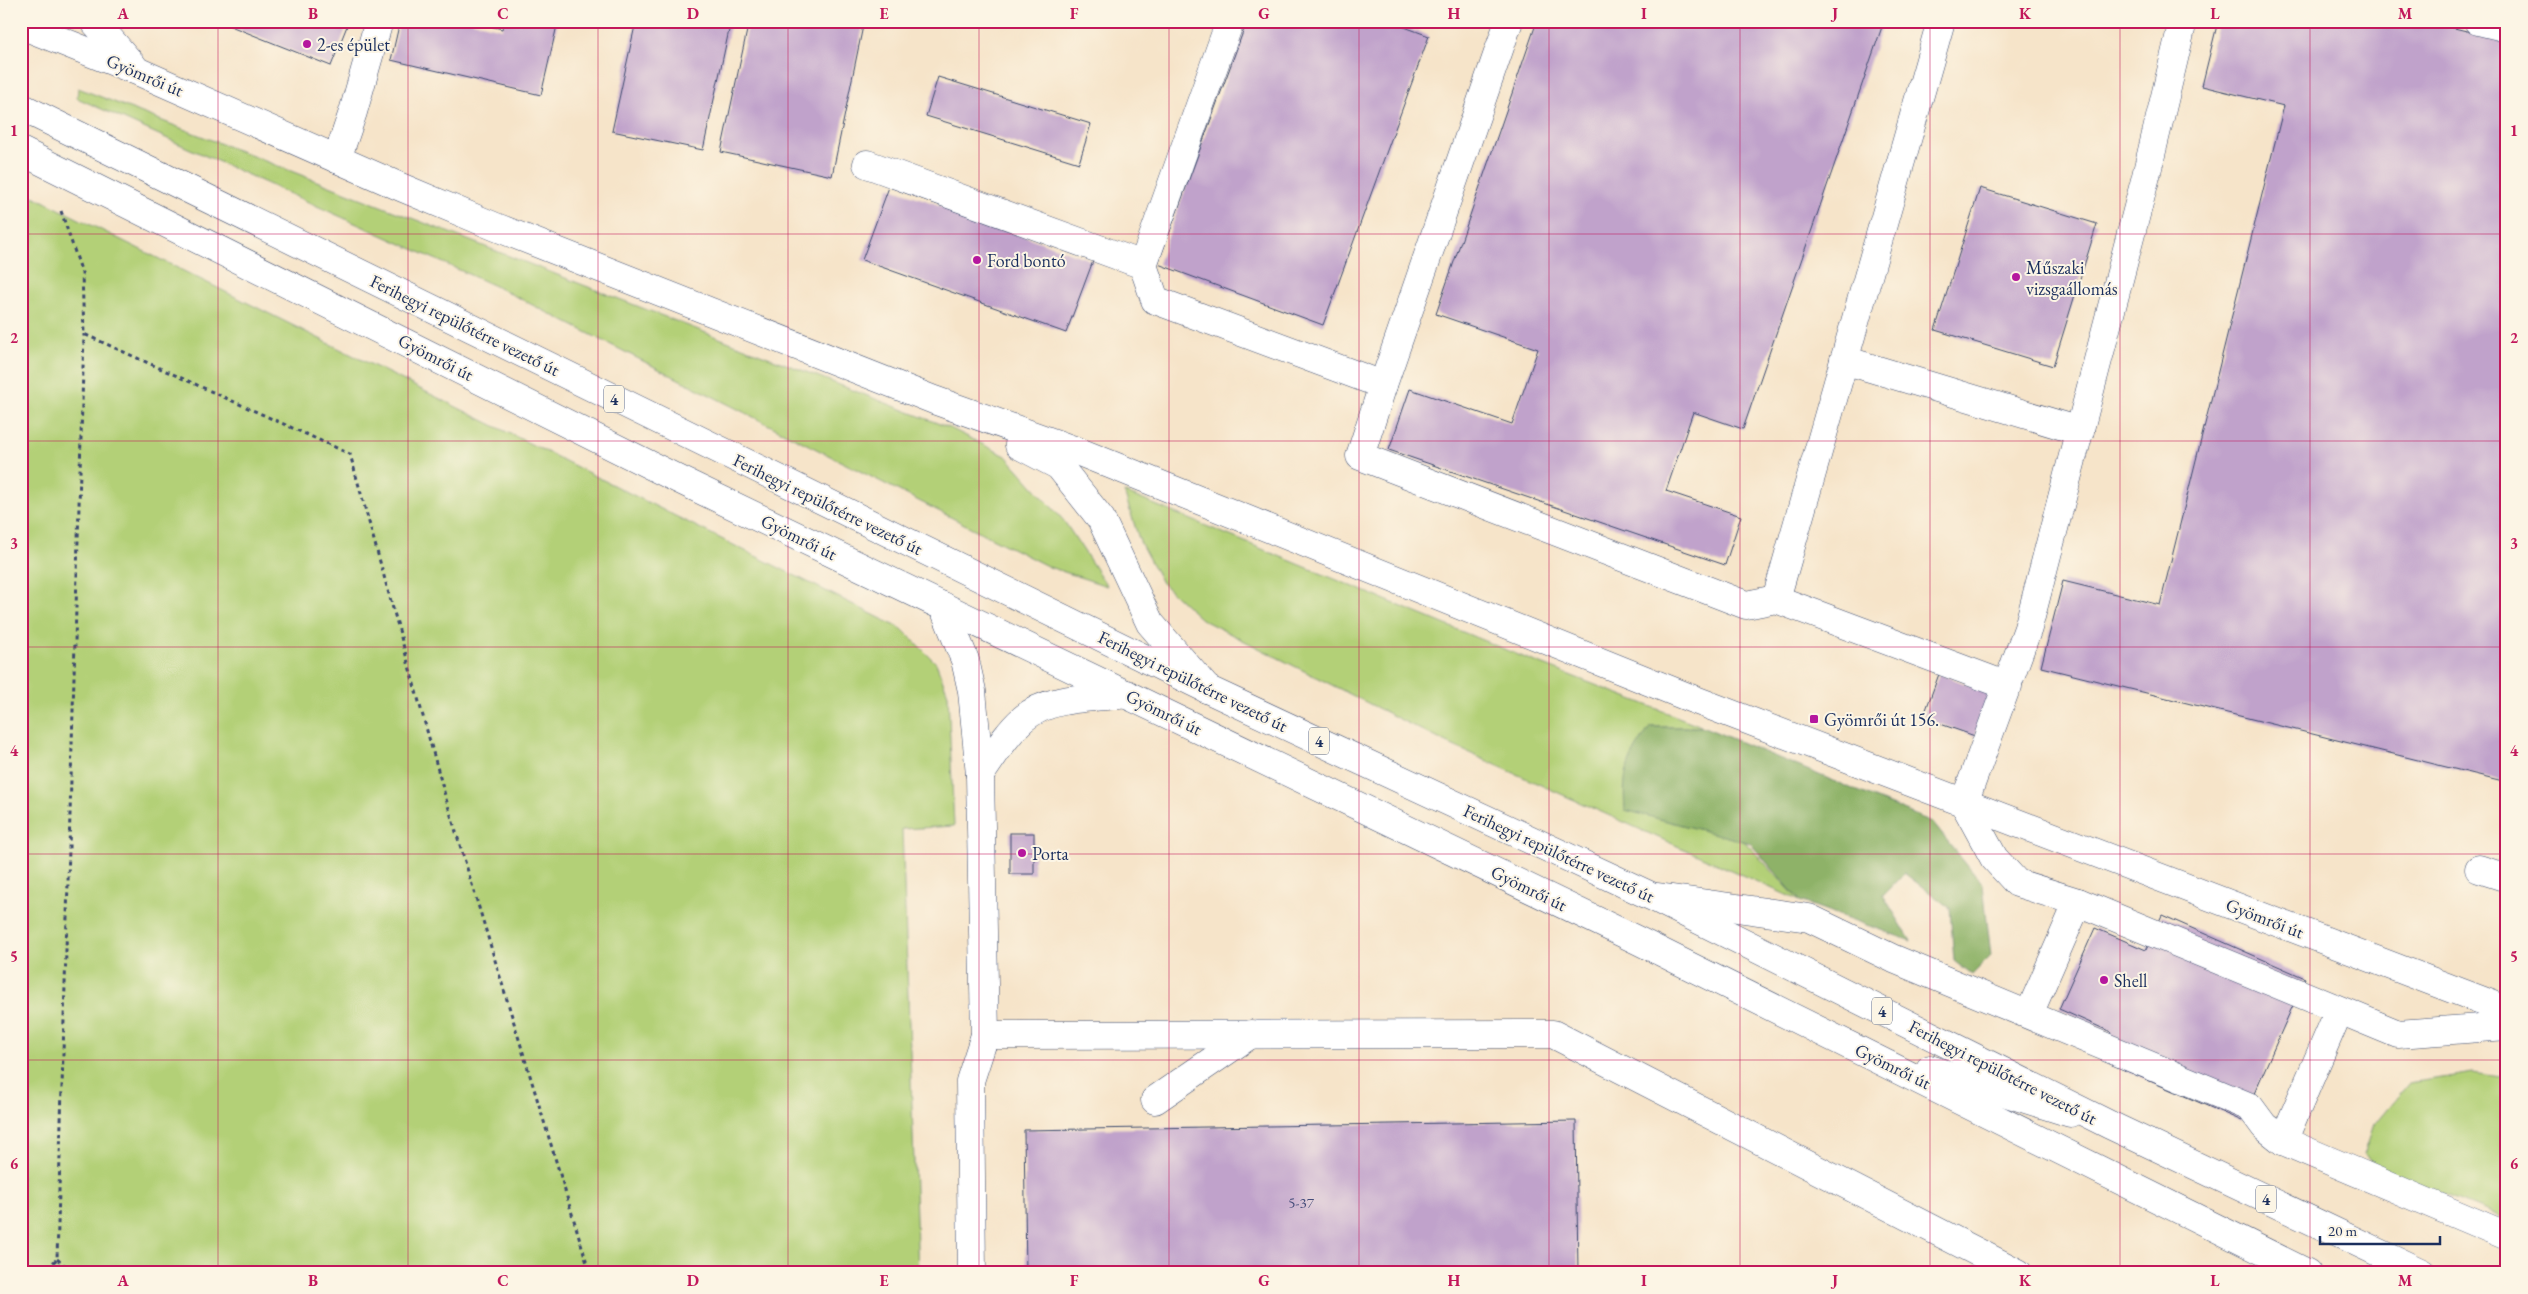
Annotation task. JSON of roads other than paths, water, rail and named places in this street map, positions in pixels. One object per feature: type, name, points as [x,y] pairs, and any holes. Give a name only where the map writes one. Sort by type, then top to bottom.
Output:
[{"type":"street","points":[[94,21],[137,71]]},
{"type":"street","points":[[337,159],[353,112],[379,21]]},
{"type":"street","points":[[1230,21],[1143,265],[1155,300],[1383,385]]},
{"type":"street","points":[[1509,21],[1360,456],[1746,605],[1776,599],[2008,686]]},
{"type":"street","points":[[1776,599],[1941,21]]},
{"type":"street","points":[[2183,21],[2145,180],[2028,628],[1964,803],[1994,858],[2017,883],[2078,902],[2338,1011],[2398,1034],[2507,1026]]},
{"type":"street","points":[[2478,21],[2507,28]]},
{"type":"street","name":"Gyömrői út","points":[[21,25],[137,71],[496,227],[934,400],[1082,453],[1681,695],[2507,1010]]},
{"type":"street","name":"Ferihegyi repülőtérre vezető út","points":[[21,107],[1208,689],[1654,897],[2110,1125],[2422,1273]]},
{"type":"street","name":"Gyömrői út","points":[[33,156],[678,479],[1836,1038],[2307,1273]]},
{"type":"street","points":[[867,164],[1143,265]]},
{"type":"street","points":[[1844,360],[2080,431]]},
{"type":"street","name":"Gyömrői út","points":[[934,400],[1059,466],[1101,519],[1150,623],[1208,689]]},
{"type":"street","points":[[943,606],[965,660],[972,691],[980,775],[985,1035],[970,1081],[972,1273]]},
{"type":"street","points":[[980,775],[1022,719],[1037,708],[1060,702],[1126,694]]},
{"type":"street","points":[[2479,869],[2507,878]]},
{"type":"street","points":[[1654,897],[1809,918],[1894,959],[2250,1107],[2264,1126],[2283,1141],[2507,1236]]},
{"type":"street","points":[[2029,1014],[2078,902]]},
{"type":"street","points":[[2283,1141],[2338,1011]]},
{"type":"street","points":[[1155,1100],[1251,1034]]},
{"type":"street","points":[[985,1035],[1553,1034],[2011,1271]]},
{"type":"street","points":[[1836,1038],[2110,1125]]},
{"type":"place","name":"2-es épület","points":[[307,44]]},
{"type":"place","name":"Ford bontó","points":[[977,260]]},
{"type":"place","name":"Műszaki vizsgaállomás","points":[[2016,277]]},
{"type":"place","name":"Gyömrői út 156.","points":[[1814,719]]},
{"type":"place","name":"Porta","points":[[1022,853]]},
{"type":"place","name":"Shell","points":[[2104,980]]}]
